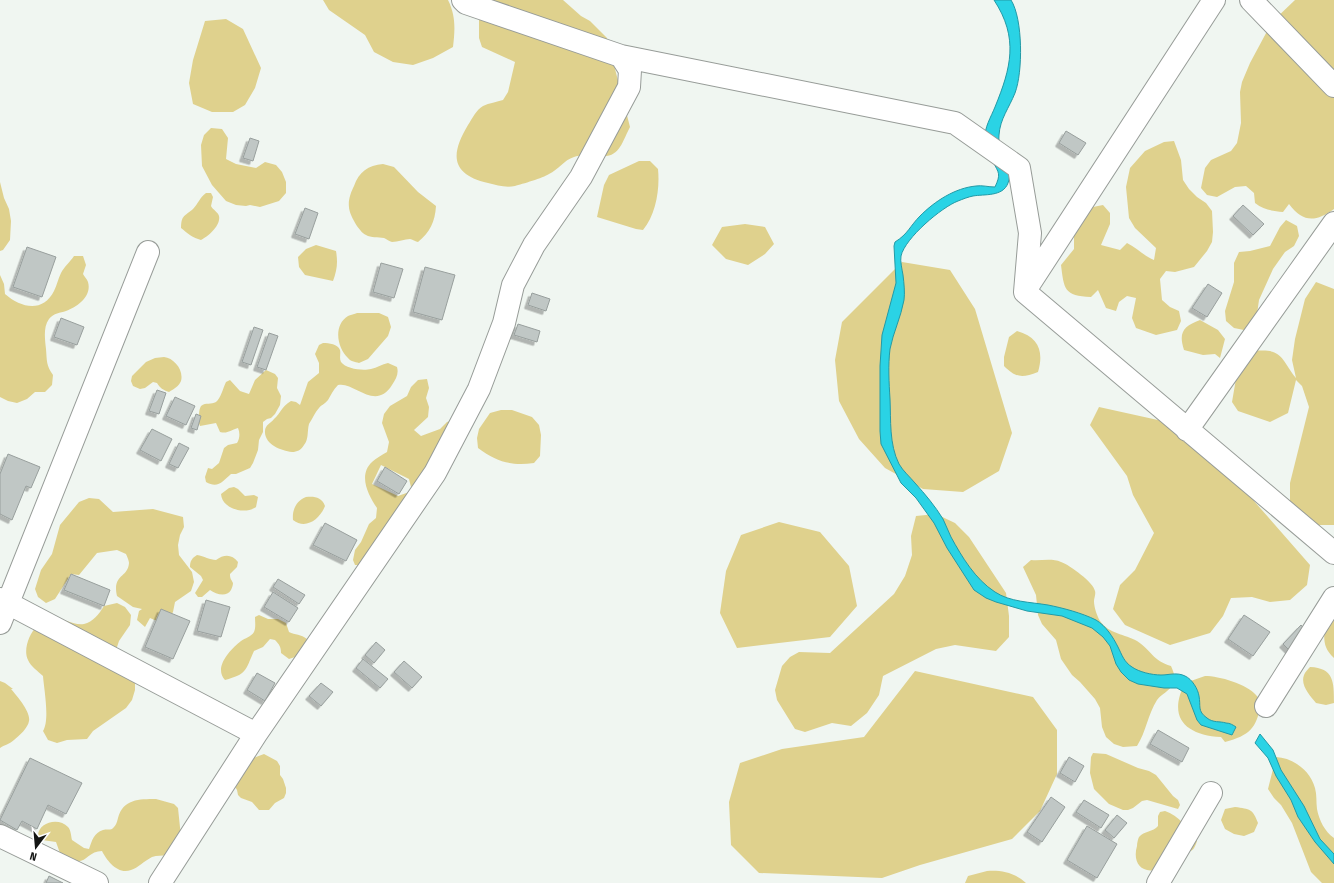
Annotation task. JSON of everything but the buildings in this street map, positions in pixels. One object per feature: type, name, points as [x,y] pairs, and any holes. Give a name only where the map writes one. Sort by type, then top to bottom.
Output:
[{"type":"street","points":[[463,0],[466,3],[621,56],[954,123],[1019,168],[1030,234],[1025,292]]},
{"type":"street","points":[[1025,292],[1214,0]]},
{"type":"street","points":[[1251,0],[1334,86]]},
{"type":"street","points":[[160,883],[256,734],[435,473],[479,388],[504,323],[513,285],[534,245],[581,178],[629,87],[630,70],[621,56]]},
{"type":"street","points":[[1187,430],[1333,228]]},
{"type":"street","points":[[0,623],[4,601],[148,252]]},
{"type":"street","points":[[1025,292],[1334,553]]},
{"type":"street","points":[[1266,706],[1334,598]]},
{"type":"street","points":[[4,601],[256,734]]},
{"type":"street","points":[[1158,883],[1211,793]]},
{"type":"street","points":[[0,836],[97,883]]},
{"type":"shaded area","points":[[323,0],[448,0],[451,6],[454,23],[453,47],[433,58],[413,65],[393,62],[374,52],[365,35],[329,10]]},
{"type":"shaded area","points":[[479,0],[563,0],[581,16],[590,21],[607,38],[630,127],[617,151],[608,156],[601,157],[583,155],[574,157],[567,160],[546,176],[511,187],[488,183],[476,179],[461,169],[457,162],[457,154],[458,145],[462,136],[478,110],[488,104],[503,100],[508,92],[515,62],[482,47],[479,38]]},
{"type":"shaded area","points":[[1295,0],[1334,0],[1334,209],[1316,218],[1299,215],[1289,204],[1283,212],[1265,209],[1255,203],[1254,193],[1246,186],[1235,187],[1217,197],[1207,195],[1201,188],[1205,168],[1211,160],[1231,151],[1237,143],[1241,123],[1240,92],[1242,82],[1250,63],[1272,22]]},
{"type":"shaded area","points":[[226,19],[243,29],[261,68],[255,88],[245,105],[233,112],[212,112],[193,104],[189,83],[193,60],[205,21]]},
{"type":"shaded area","points":[[211,128],[222,129],[228,138],[226,159],[236,164],[256,168],[265,162],[276,165],[282,172],[286,182],[286,193],[279,201],[260,207],[236,205],[226,201],[212,185],[202,166],[201,145],[204,135]]},
{"type":"shaded area","points":[[1174,141],[1181,160],[1183,180],[1189,189],[1206,203],[1212,211],[1213,232],[1212,242],[1207,251],[1194,267],[1175,272],[1166,271],[1160,279],[1162,300],[1170,307],[1179,311],[1181,321],[1177,330],[1156,335],[1136,328],[1132,318],[1136,298],[1127,296],[1119,302],[1116,311],[1106,308],[1098,290],[1091,297],[1070,293],[1067,290],[1063,280],[1061,265],[1074,249],[1074,229],[1083,212],[1093,207],[1103,205],[1110,213],[1110,224],[1101,245],[1120,250],[1127,243],[1154,260],[1156,248],[1135,228],[1129,218],[1126,187],[1130,168],[1145,151],[1164,142]]},
{"type":"shaded area","points":[[639,161],[650,161],[658,169],[658,193],[651,217],[643,230],[597,217],[604,185],[609,175]]},
{"type":"shaded area","points":[[383,164],[394,167],[418,192],[436,206],[431,226],[418,242],[410,239],[392,242],[384,238],[368,236],[360,230],[349,210],[351,193],[361,173],[373,166]]},
{"type":"shaded area","points":[[0,182],[4,198],[9,209],[11,221],[10,240],[3,250],[0,251]]},
{"type":"shaded area","points":[[206,193],[211,193],[213,197],[211,206],[219,216],[219,219],[214,230],[201,240],[193,237],[183,230],[181,228],[181,224],[184,216],[193,209],[202,196]]},
{"type":"shaded area","points":[[1286,220],[1297,226],[1299,236],[1294,246],[1285,252],[1273,269],[1259,300],[1256,321],[1244,330],[1234,328],[1226,321],[1225,311],[1234,282],[1234,263],[1239,252],[1270,246],[1280,227]]},
{"type":"shaded area","points":[[745,224],[765,227],[774,244],[765,254],[748,265],[726,259],[712,245],[722,227]]},
{"type":"shaded area","points":[[316,245],[336,251],[337,266],[333,281],[305,275],[299,267],[298,257],[306,249]]},
{"type":"shaded area","points":[[74,256],[83,256],[86,265],[83,274],[89,287],[86,296],[79,304],[53,316],[47,322],[45,342],[47,363],[53,375],[52,385],[45,392],[35,392],[27,399],[17,403],[8,401],[0,397],[0,275],[4,284],[5,294],[11,299],[25,305],[38,305],[44,303],[49,298],[54,291],[62,271]]},
{"type":"shaded area","points":[[902,262],[950,270],[975,309],[1012,433],[999,471],[963,492],[923,489],[885,468],[859,439],[839,401],[835,360],[842,322]]},
{"type":"shaded area","points":[[1316,282],[1334,289],[1334,525],[1296,525],[1290,503],[1290,483],[1309,407],[1302,386],[1296,380],[1288,413],[1270,422],[1238,411],[1232,402],[1237,373],[1254,351],[1271,351],[1276,353],[1284,360],[1296,378],[1292,360],[1295,339],[1305,299]]},
{"type":"shaded area","points":[[357,313],[379,313],[388,317],[391,327],[388,336],[368,359],[359,363],[350,360],[344,354],[338,337],[340,325],[343,320],[348,316]]},
{"type":"shaded area","points":[[1200,320],[1218,330],[1225,339],[1220,358],[1215,354],[1203,355],[1184,350],[1182,344],[1182,334],[1184,330],[1186,327]]},
{"type":"shaded area","points":[[1017,331],[1030,337],[1038,346],[1040,352],[1040,365],[1038,372],[1020,376],[1012,373],[1004,366],[1004,357],[1009,337]]},
{"type":"shaded area","points":[[323,343],[337,346],[340,350],[341,362],[351,368],[368,370],[388,363],[397,367],[398,372],[396,379],[385,393],[379,396],[372,396],[351,387],[338,385],[326,403],[318,409],[309,424],[307,440],[302,448],[292,452],[278,448],[267,440],[265,436],[266,427],[291,401],[300,405],[308,382],[319,373],[319,363],[315,354],[319,345]]},
{"type":"shaded area","points":[[164,357],[175,362],[180,369],[182,377],[178,386],[169,392],[162,389],[157,383],[153,382],[145,388],[140,389],[133,386],[131,381],[132,376],[146,362],[155,358]]},
{"type":"shaded area","points":[[266,370],[275,374],[278,378],[277,388],[281,396],[280,405],[271,418],[263,422],[263,432],[259,440],[258,450],[253,463],[250,468],[236,474],[231,474],[220,483],[214,485],[206,482],[205,477],[208,468],[212,469],[219,463],[224,448],[228,445],[237,443],[239,434],[238,428],[227,432],[220,432],[216,423],[200,426],[198,421],[201,406],[216,402],[221,395],[226,382],[230,380],[240,391],[249,394],[255,380]]},
{"type":"shaded area","points":[[427,379],[429,388],[426,398],[429,407],[428,417],[414,430],[421,436],[440,429],[447,422],[457,419],[454,434],[447,448],[425,471],[426,480],[420,488],[404,500],[397,517],[383,530],[387,550],[382,558],[374,565],[355,565],[353,560],[355,550],[361,542],[369,524],[376,518],[377,508],[370,497],[365,479],[368,467],[372,462],[387,452],[389,442],[382,423],[384,414],[390,406],[407,396],[411,387],[418,380]],"holes":[[[381,465],[409,479],[412,491],[398,496],[372,484]]]},
{"type":"shaded area","points":[[1099,407],[1185,426],[1244,482],[1254,501],[1310,565],[1307,585],[1290,600],[1270,602],[1252,597],[1231,598],[1223,616],[1210,633],[1170,645],[1125,625],[1113,609],[1120,585],[1135,570],[1154,533],[1133,495],[1127,476],[1090,425]]},
{"type":"shaded area","points":[[501,410],[512,410],[532,417],[539,425],[541,435],[540,456],[534,463],[518,464],[504,462],[492,457],[478,448],[477,438],[479,429],[490,413]]},
{"type":"shaded area","points":[[234,487],[245,496],[254,495],[258,497],[256,507],[240,510],[230,507],[225,503],[221,494],[229,488]]},
{"type":"shaded area","points":[[306,497],[320,499],[325,506],[320,515],[312,522],[303,524],[298,523],[293,520],[295,506]]},
{"type":"shaded area","points":[[89,498],[99,499],[113,512],[153,509],[183,517],[184,527],[180,535],[178,545],[179,555],[192,572],[194,582],[191,591],[175,602],[173,612],[168,620],[159,622],[150,618],[145,627],[137,620],[139,611],[142,609],[133,607],[117,596],[116,589],[118,580],[128,568],[129,563],[126,554],[117,550],[97,553],[79,575],[71,574],[55,599],[46,603],[38,597],[35,589],[41,570],[52,554],[60,525],[79,502]]},
{"type":"shaded area","points":[[936,514],[955,523],[969,537],[1006,593],[1009,616],[1009,637],[996,651],[955,645],[936,649],[883,676],[879,695],[867,713],[851,726],[832,723],[805,732],[795,729],[777,700],[775,690],[782,666],[790,657],[799,652],[830,653],[894,594],[905,576],[912,555],[911,536],[916,516]]},
{"type":"shaded area","points":[[779,522],[820,532],[849,566],[857,606],[830,637],[737,648],[720,613],[726,571],[741,535]]},
{"type":"shaded area","points":[[197,555],[216,560],[225,556],[231,556],[236,559],[238,562],[237,567],[230,574],[233,584],[229,592],[224,595],[210,590],[202,597],[198,597],[195,593],[203,580],[201,576],[190,567],[190,563]]},
{"type":"shaded area","points":[[1031,560],[1058,561],[1075,570],[1094,588],[1095,609],[1100,621],[1108,629],[1137,641],[1160,661],[1171,666],[1174,675],[1173,684],[1170,689],[1157,700],[1137,746],[1123,747],[1114,744],[1106,737],[1102,727],[1100,708],[1095,699],[1072,675],[1061,659],[1056,640],[1042,624],[1038,615],[1036,595],[1023,567]]},
{"type":"shaded area","points":[[117,603],[125,607],[131,615],[130,625],[119,641],[116,650],[135,681],[135,690],[132,700],[126,708],[93,731],[87,739],[67,740],[57,743],[48,740],[43,731],[46,720],[46,712],[43,676],[28,660],[26,652],[29,638],[38,625],[51,618],[57,618],[76,624],[84,624],[93,620],[104,606]]},
{"type":"shaded area","points":[[259,615],[268,619],[278,619],[286,623],[289,632],[307,639],[306,644],[298,656],[289,659],[281,653],[279,644],[275,640],[270,639],[263,647],[254,651],[244,671],[238,676],[225,680],[221,670],[222,664],[228,653],[237,644],[253,634],[255,629],[255,617]]},
{"type":"shaded area","points":[[1334,615],[1334,658],[1327,650],[1324,638],[1325,622]]},
{"type":"shaded area","points":[[1310,667],[1324,670],[1328,673],[1333,683],[1334,703],[1326,705],[1316,703],[1309,694],[1304,686],[1303,679],[1305,673]]},
{"type":"shaded area","points":[[915,671],[1033,697],[1057,730],[1057,774],[1040,811],[1012,839],[920,865],[882,878],[759,873],[731,845],[729,802],[740,763],[782,749],[864,737]]},
{"type":"shaded area","points":[[1205,676],[1218,677],[1240,684],[1252,691],[1257,697],[1261,704],[1257,720],[1250,730],[1240,737],[1225,742],[1221,737],[1198,733],[1189,728],[1183,722],[1179,715],[1178,706],[1180,695],[1185,683]]},
{"type":"shaded area","points":[[0,681],[13,689],[11,689],[28,713],[29,721],[21,734],[0,748]]},
{"type":"shaded area","points":[[1093,753],[1106,754],[1156,775],[1178,800],[1180,805],[1178,809],[1147,800],[1142,801],[1128,810],[1123,810],[1109,804],[1094,789],[1090,773],[1091,757]]},
{"type":"shaded area","points":[[264,754],[277,761],[280,766],[280,775],[286,788],[286,793],[284,798],[275,803],[269,810],[259,810],[252,802],[241,798],[238,795],[234,785],[251,759]]},
{"type":"shaded area","points":[[1276,757],[1289,760],[1300,766],[1313,782],[1316,791],[1319,817],[1325,829],[1334,838],[1334,883],[1322,883],[1311,872],[1292,823],[1281,805],[1268,789]]},
{"type":"shaded area","points":[[156,799],[174,804],[178,808],[181,837],[167,855],[152,857],[131,870],[122,871],[117,869],[110,863],[102,851],[94,853],[79,861],[70,860],[61,856],[56,842],[42,840],[38,836],[41,827],[45,824],[50,822],[60,822],[69,828],[72,840],[84,848],[89,849],[95,835],[103,830],[112,829],[117,822],[120,812],[132,801]]},
{"type":"shaded area","points":[[1235,807],[1248,809],[1252,812],[1258,823],[1254,832],[1244,836],[1234,834],[1225,829],[1221,820],[1225,809]]},
{"type":"shaded area","points":[[1165,811],[1179,819],[1197,841],[1196,845],[1191,851],[1179,851],[1161,868],[1154,870],[1144,869],[1137,863],[1137,842],[1141,835],[1158,826],[1158,816],[1160,812]]},
{"type":"shaded area","points":[[987,871],[1008,873],[1026,883],[965,883],[968,876]]},
{"type":"water","points":[[994,0],[1011,0],[1015,9],[1020,32],[1018,84],[1003,119],[999,135],[999,141],[1008,164],[1010,176],[1006,187],[1002,191],[993,194],[967,197],[951,204],[934,216],[909,241],[901,256],[904,300],[891,343],[889,361],[891,432],[896,456],[902,469],[940,514],[964,560],[981,581],[988,587],[1007,598],[1048,605],[1079,613],[1096,620],[1109,632],[1125,661],[1132,667],[1150,674],[1179,674],[1190,679],[1196,687],[1202,713],[1212,721],[1229,723],[1236,727],[1232,735],[1201,725],[1197,720],[1187,694],[1177,688],[1164,688],[1138,684],[1129,680],[1116,664],[1110,646],[1103,637],[1092,628],[1062,616],[1027,611],[996,602],[986,598],[974,590],[947,548],[934,523],[916,498],[901,483],[881,444],[880,366],[882,335],[896,283],[895,242],[909,230],[926,210],[939,200],[953,192],[968,187],[995,187],[999,176],[985,140],[985,135],[988,123],[1001,93],[1005,79],[1010,53],[1010,40],[1002,14]]},
{"type":"water","points":[[1260,734],[1273,750],[1281,770],[1304,806],[1320,839],[1334,854],[1334,864],[1315,842],[1298,817],[1291,800],[1276,776],[1268,758],[1255,743]]}]
